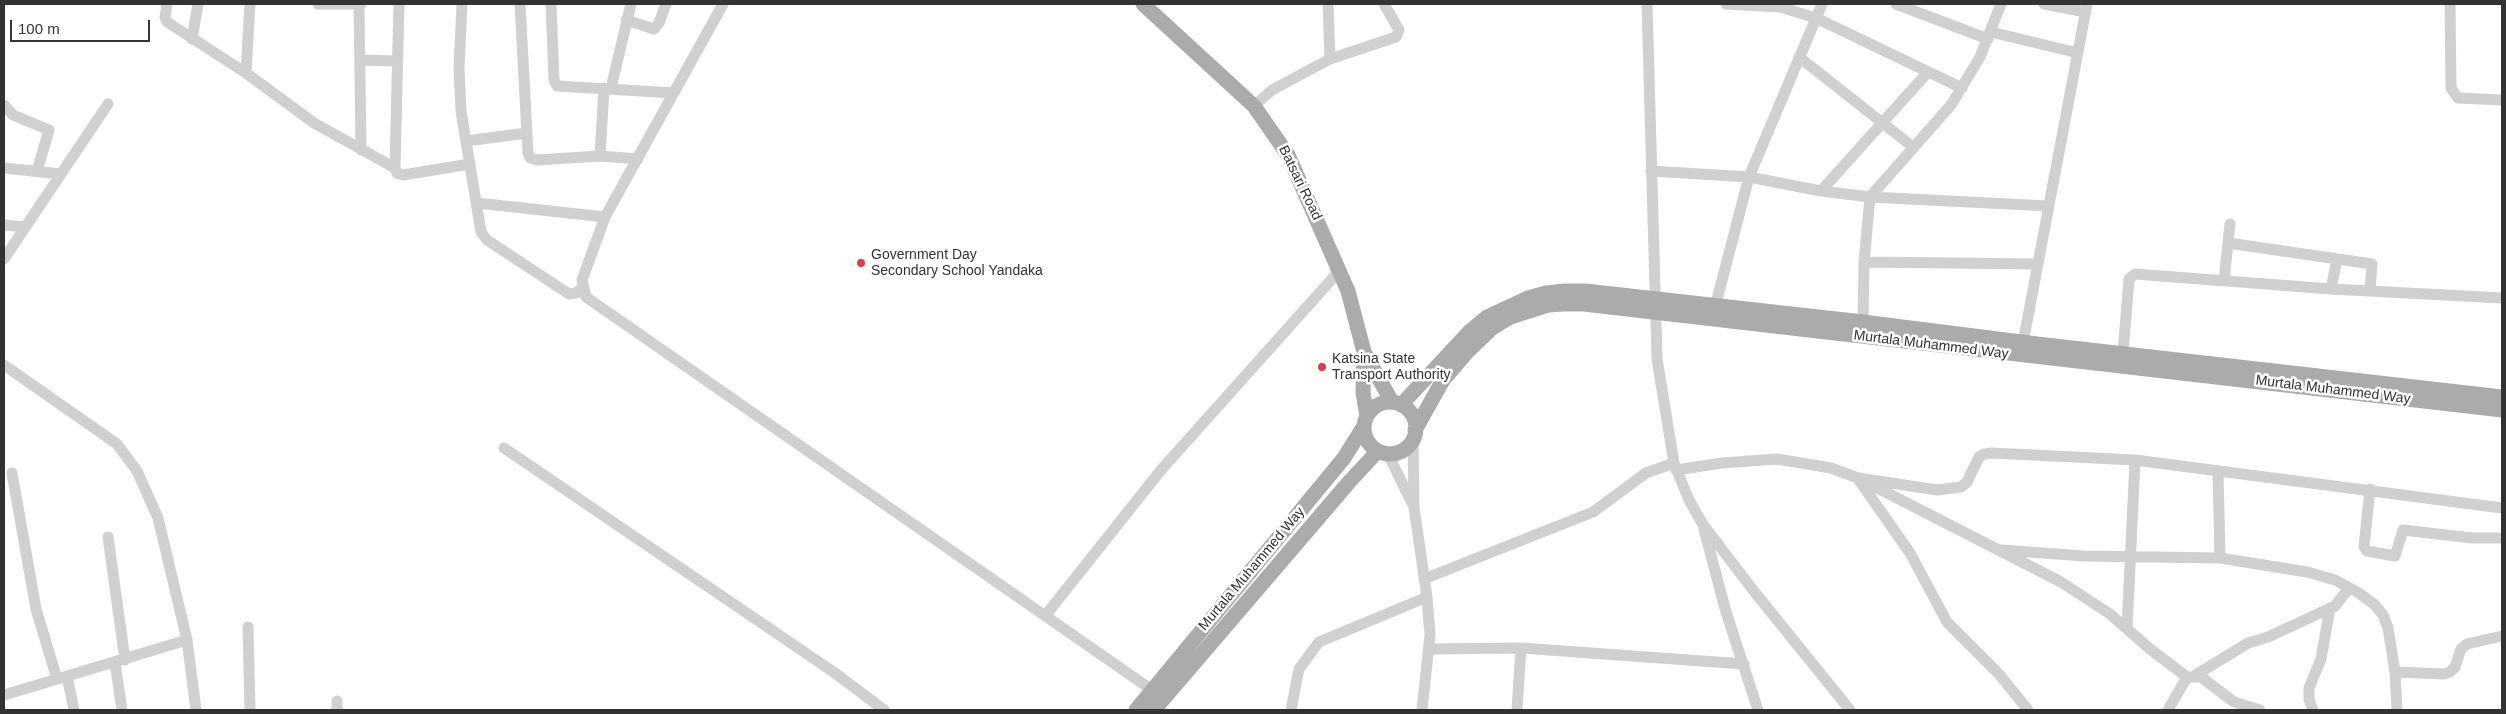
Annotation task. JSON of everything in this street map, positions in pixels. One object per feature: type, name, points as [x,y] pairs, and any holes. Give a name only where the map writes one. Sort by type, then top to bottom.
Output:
[{"type":"main road","name":"Batsari Road","points":[[1143,4],[1254,106],[1296,170],[1348,291],[1364,352]]},
{"type":"main road","points":[[1365,421],[1373,408],[1382,404],[1397,404],[1469,332],[1487,317],[1506,307],[1546,292],[1565,291],[1654,306],[1715,307],[1863,322],[2023,343],[2123,353],[2299,380]]},
{"type":"main road","name":"Murtala Muhammed Way","points":[[1414,435],[1443,380],[1480,340],[1510,317],[1548,305],[1562,304],[1654,306],[2299,380],[2502,410]]},
{"type":"main road","points":[[1364,352],[1397,404],[1412,416],[1414,435],[1402,450],[1383,453],[1370,445],[1365,436],[1362,384],[1364,352]]},
{"type":"main road","name":"Murtala Muhammed Way","points":[[2299,380],[2331,377],[2502,397]]},
{"type":"main road","name":"Murtala Muhammed Way","points":[[1136,710],[1344,458],[1365,421]]},
{"type":"main road","name":"Murtala Muhammed Way","points":[[1154,710],[1350,481],[1383,453]]},
{"type":"street","points":[[167,4],[165,20],[246,73],[314,123],[395,168],[397,172],[404,175],[470,164]]},
{"type":"street","points":[[192,39],[198,4]]},
{"type":"street","points":[[246,73],[250,4]]},
{"type":"street","points":[[318,4],[360,4],[361,150]]},
{"type":"street","points":[[395,168],[399,4]]},
{"type":"street","points":[[462,4],[459,68],[461,110],[484,237],[569,294],[576,293],[582,288]]},
{"type":"street","points":[[520,4],[530,158],[536,160],[600,156],[638,159]]},
{"type":"street","points":[[551,4],[554,80],[557,86],[674,93]]},
{"type":"street","points":[[600,156],[607,88],[631,4]]},
{"type":"street","points":[[626,20],[654,29],[659,23],[666,4]]},
{"type":"street","points":[[723,4],[605,217],[582,280],[582,288],[586,296],[1152,690]]},
{"type":"street","points":[[1328,4],[1330,59]]},
{"type":"street","points":[[1254,106],[1272,90],[1330,59],[1396,37],[1399,30],[1384,4]]},
{"type":"street","points":[[1647,4],[1654,306],[1657,359],[1675,467],[1689,500],[1702,523],[1752,590],[1850,710]]},
{"type":"street","points":[[1726,4],[1780,7],[1816,18],[1962,88]]},
{"type":"street","points":[[1715,307],[1749,177],[1798,57],[1822,4]]},
{"type":"street","points":[[1896,4],[1989,36],[2078,53]]},
{"type":"street","points":[[1863,322],[1864,262],[1870,197],[1951,105],[1989,36],[2002,4]]},
{"type":"street","points":[[2023,343],[2087,8],[2044,4]]},
{"type":"street","points":[[2450,4],[2451,88],[2458,98],[2502,100]]},
{"type":"street","points":[[1798,57],[1913,147]]},
{"type":"street","points":[[360,60],[398,61]]},
{"type":"street","points":[[1821,191],[1928,72]]},
{"type":"street","points":[[4,259],[108,104]]},
{"type":"street","points":[[4,105],[9,108],[13,115],[49,130],[37,171]]},
{"type":"street","points":[[466,141],[527,133]]},
{"type":"street","points":[[4,168],[61,174]]},
{"type":"street","points":[[1651,171],[1749,177],[1821,191],[1870,197],[2048,206]]},
{"type":"street","points":[[477,203],[605,217]]},
{"type":"street","points":[[2224,281],[2230,224]]},
{"type":"street","points":[[4,225],[25,227]]},
{"type":"street","points":[[2228,243],[2373,265],[2370,291]]},
{"type":"street","points":[[2332,289],[2337,259]]},
{"type":"street","points":[[1864,262],[2037,264]]},
{"type":"street","points":[[1045,616],[1161,470],[1340,270]]},
{"type":"street","points":[[2123,353],[2131,276],[2135,274],[2332,289],[2502,298]]},
{"type":"street","points":[[4,365],[117,444],[138,471],[158,518],[187,640],[196,710]]},
{"type":"street","points":[[1414,435],[1414,507],[1427,597],[1429,649],[1422,710]]},
{"type":"street","points":[[504,448],[836,673],[884,710]]},
{"type":"street","points":[[1383,453],[1414,507]]},
{"type":"street","points":[[1858,478],[1937,490],[1961,487],[1967,482],[1979,457],[1984,454],[2135,460],[2502,508]]},
{"type":"street","points":[[1424,579],[1593,512],[1646,473],[1675,467],[1777,459],[1831,468],[1858,478],[1997,550],[2089,599],[2190,676],[2200,677],[2234,702],[2260,710]]},
{"type":"street","points":[[2127,629],[2135,460]]},
{"type":"street","points":[[2218,471],[2220,558]]},
{"type":"street","points":[[12,473],[36,609],[74,710]]},
{"type":"street","points":[[1858,478],[1910,552],[1947,622],[1999,674],[2028,710]]},
{"type":"street","points":[[2370,490],[2364,547],[2367,551],[2395,556],[2403,530],[2472,538],[2502,538]]},
{"type":"street","points":[[1702,523],[1726,612],[1758,710]]},
{"type":"street","points":[[108,537],[120,662],[122,710]]},
{"type":"street","points":[[1997,550],[2084,556],[2130,555],[2220,558],[2307,572],[2335,580],[2375,605],[2383,615],[2388,628],[2395,672],[2397,710]]},
{"type":"street","points":[[2168,710],[2190,676],[2248,643],[2268,637],[2330,608],[2341,600],[2349,588]]},
{"type":"street","points":[[1291,710],[1299,669],[1319,642],[1427,597]]},
{"type":"street","points":[[2313,710],[2309,700],[2309,688],[2321,659],[2330,608]]},
{"type":"street","points":[[248,627],[250,710]]},
{"type":"street","points":[[2395,672],[2444,674],[2450,672],[2455,667],[2460,649],[2467,644],[2502,636]]},
{"type":"street","points":[[4,695],[120,662],[187,640]]},
{"type":"street","points":[[1429,649],[1521,648],[1744,664]]},
{"type":"street","points":[[1517,710],[1521,648]]},
{"type":"place","name":"Government Day Secondary School Yandaka","points":[[861,263]]},
{"type":"place","name":"Katsina State Transport Authority","points":[[1322,367]]}]
